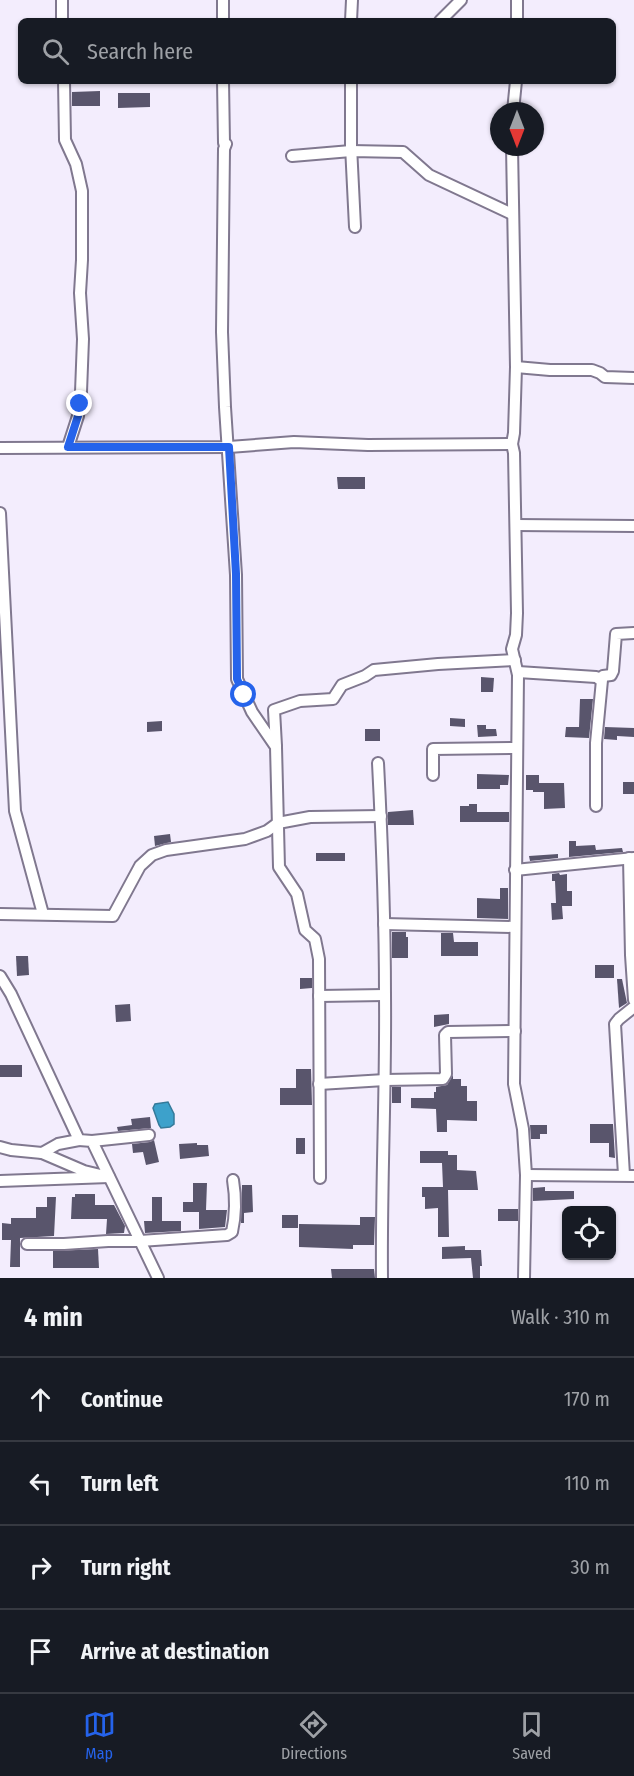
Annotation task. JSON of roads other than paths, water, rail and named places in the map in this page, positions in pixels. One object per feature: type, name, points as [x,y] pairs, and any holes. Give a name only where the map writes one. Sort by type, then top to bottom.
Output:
[{"type":"street","points":[[62,0],[62,18]]},
{"type":"street","points":[[223,0],[223,18]]},
{"type":"street","points":[[351,18],[352,0]]},
{"type":"street","points":[[443,18],[461,0]]},
{"type":"street","points":[[517,0],[517,18]]},
{"type":"street","points":[[64,84],[64,140],[76,164],[82,191],[81,392],[78,416],[68,447]]},
{"type":"street","points":[[223,84],[224,143],[226,144],[224,149],[222,332],[236,574],[237,679],[252,712],[276,747]]},
{"type":"street","points":[[351,84],[351,151],[355,227]]},
{"type":"street","points":[[514,102],[516,84]]},
{"type":"street","points":[[292,156],[351,151],[403,152],[429,175],[512,214]]},
{"type":"street","points":[[512,156],[516,367],[512,444],[516,525],[516,635],[512,649],[518,672],[514,1084],[523,1129],[526,1175],[524,1278]]},
{"type":"street","points":[[516,367],[592,370],[605,377],[634,378]]},
{"type":"street","points":[[0,448],[229,447],[294,442],[368,445],[512,444]]},
{"type":"street","points":[[0,513],[15,811],[43,914]]},
{"type":"street","points":[[516,525],[634,526]]},
{"type":"street","points":[[518,672],[599,679],[611,675],[616,634],[634,633]]},
{"type":"street","points":[[320,1178],[319,959],[315,939],[305,930],[297,894],[279,867],[274,710],[300,701],[333,699],[342,685],[374,670],[515,660]]},
{"type":"street","points":[[596,806],[596,743],[602,680],[599,679]]},
{"type":"street","points":[[433,775],[433,749],[517,748]]},
{"type":"street","points":[[378,763],[385,996],[382,1278]]},
{"type":"street","points":[[0,914],[113,916],[140,866],[152,855],[166,850],[245,839],[267,831],[278,823],[309,817],[381,816]]},
{"type":"street","points":[[515,870],[632,858],[631,955],[634,1000]]},
{"type":"street","points":[[384,924],[515,927]]},
{"type":"street","points":[[0,976],[11,994],[79,1140]]},
{"type":"street","points":[[318,996],[385,996]]},
{"type":"street","points":[[526,1175],[629,1175],[615,1024],[634,1007]]},
{"type":"street","points":[[319,1084],[443,1079],[446,1074],[445,1035],[448,1032],[515,1031]]},
{"type":"street","points":[[42,1153],[58,1144],[79,1140],[92,1141],[149,1135]]},
{"type":"street","points":[[92,1141],[158,1278]]},
{"type":"street","points":[[0,1147],[42,1153],[84,1171],[109,1177]]},
{"type":"street","points":[[0,1181],[109,1177]]},
{"type":"street","points":[[27,1244],[140,1241],[227,1235],[232,1232],[236,1216],[233,1180]]},
{"type":"water","points":[[168,1102],[174,1114],[174,1124],[161,1128],[153,1108],[155,1104]]}]
